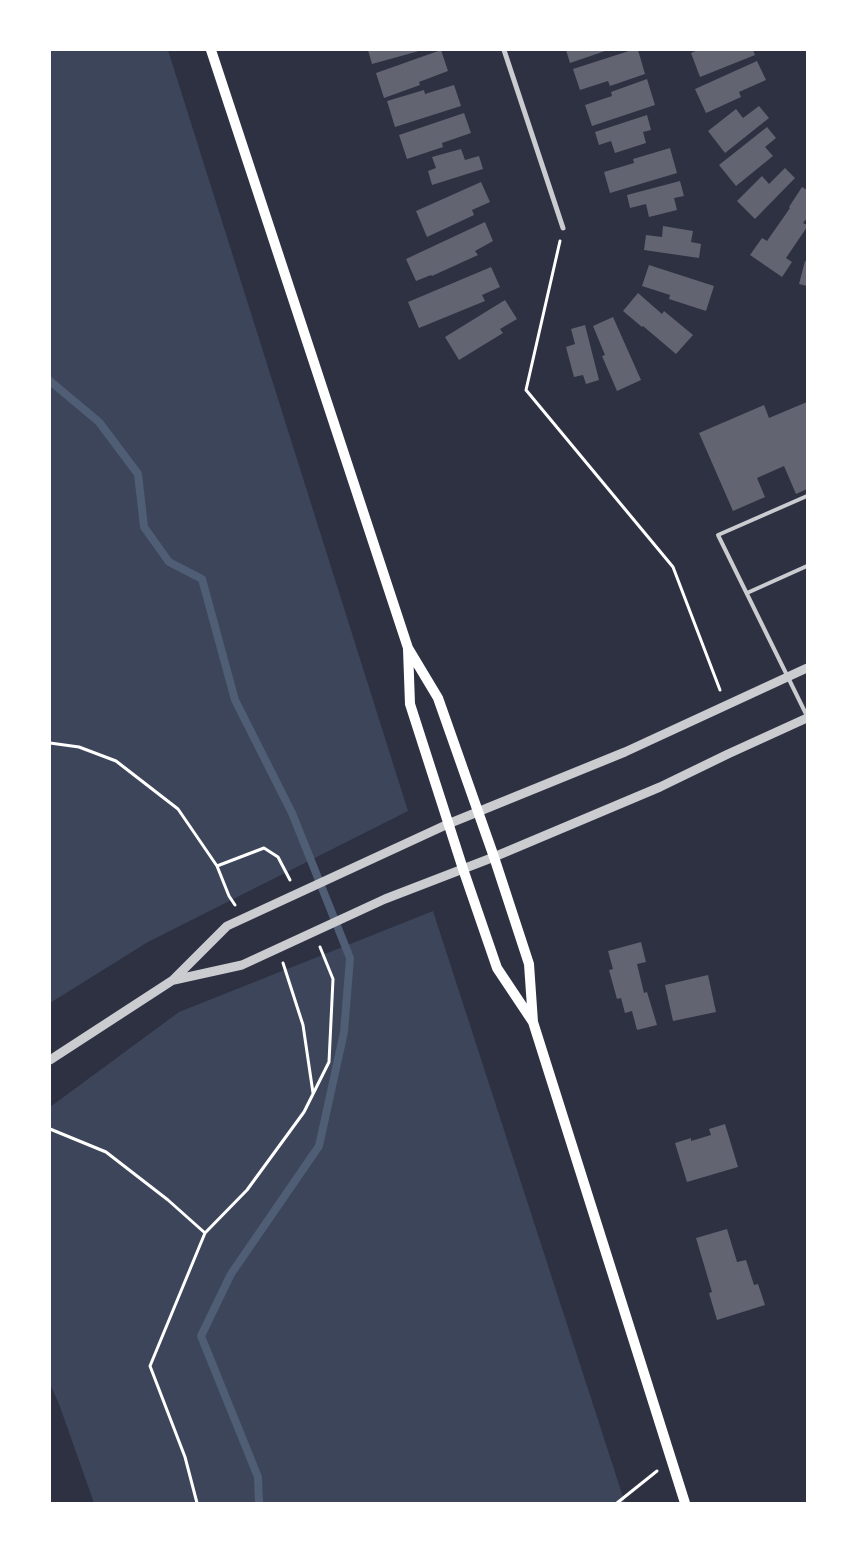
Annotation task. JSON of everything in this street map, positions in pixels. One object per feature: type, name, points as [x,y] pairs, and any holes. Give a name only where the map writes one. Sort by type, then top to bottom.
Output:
[{"type":"main road","points":[[211,50],[408,648],[438,698],[494,857],[529,964],[533,1022],[685,1503]]},
{"type":"main road","points":[[408,648],[410,704],[463,869],[497,968],[533,1022]]},
{"type":"street","points":[[504,50],[563,228]]},
{"type":"street","points":[[50,1060],[174,980],[227,926],[448,824],[625,752],[807,668]]},
{"type":"street","points":[[174,980],[242,965],[384,899],[494,857],[660,787],[807,717]]},
{"type":"lane","points":[[807,496],[718,535],[807,717]]},
{"type":"lane","points":[[747,593],[807,566]]},
{"type":"path","points":[[563,228],[526,390],[673,567],[726,707]]},
{"type":"path","points":[[50,743],[79,747],[116,761],[178,809],[217,866],[229,896],[243,919]]},
{"type":"path","points":[[217,866],[264,848],[278,857],[290,881]]},
{"type":"path","points":[[197,1503],[185,1457],[150,1366],[205,1233],[247,1190],[304,1112],[329,1062],[334,979],[320,946]]},
{"type":"path","points":[[278,948],[303,1025],[313,1094]]},
{"type":"path","points":[[50,1129],[106,1152],[168,1200],[205,1233]]},
{"type":"path","points":[[617,1503],[671,1460]]},
{"type":"shaded area","points":[[50,50],[168,50],[408,811],[148,942],[50,1003]]},
{"type":"shaded area","points":[[433,911],[625,1503],[94,1503],[59,1404],[50,1384],[50,1107],[179,1012]]},
{"type":"building","points":[[368,50],[419,50],[419,51],[372,64]]},
{"type":"building","points":[[441,50],[448,71],[419,82],[420,85],[384,98],[376,73]]},
{"type":"building","points":[[566,50],[608,50],[570,63]]},
{"type":"building","points":[[632,50],[638,50],[645,74],[610,86],[608,81],[580,90],[573,69]]},
{"type":"building","points":[[698,50],[753,50],[755,55],[700,77],[691,53]]},
{"type":"building","points":[[757,61],[766,80],[739,92],[741,97],[706,113],[695,89]]},
{"type":"building","points":[[647,79],[655,105],[592,126],[585,105],[612,96],[611,92]]},
{"type":"building","points":[[454,85],[461,106],[395,127],[387,101],[424,90],[425,94]]},
{"type":"building","points":[[759,106],[769,118],[725,153],[708,131],[736,109],[743,118]]},
{"type":"building","points":[[464,113],[471,133],[442,143],[443,147],[407,159],[399,135]]},
{"type":"building","points":[[647,115],[651,130],[643,132],[646,143],[615,153],[611,141],[599,145],[595,132]]},
{"type":"building","points":[[767,127],[776,138],[765,147],[773,156],[736,186],[719,165]]},
{"type":"building","points":[[670,148],[677,173],[610,193],[604,172],[634,163],[633,159]]},
{"type":"building","points":[[461,149],[465,160],[479,156],[483,169],[432,185],[428,171],[436,168],[432,157]]},
{"type":"building","points":[[785,168],[795,178],[755,219],[737,201],[762,176],[769,184]]},
{"type":"building","points":[[680,181],[684,196],[674,198],[677,210],[649,217],[646,204],[630,208],[627,195]]},
{"type":"building","points":[[481,182],[490,202],[472,210],[474,215],[427,237],[416,211]]},
{"type":"building","points":[[802,187],[807,190],[807,218],[803,223],[807,227],[786,258],[792,262],[782,277],[750,255],[762,238],[767,241]]},
{"type":"building","points":[[485,222],[493,241],[475,251],[478,255],[432,276],[416,281],[406,259]]},
{"type":"building","points":[[663,226],[693,231],[691,242],[701,244],[699,258],[644,250],[646,235],[662,237]]},
{"type":"building","points":[[805,261],[807,262],[807,286],[799,284]]},
{"type":"building","points":[[649,265],[714,286],[706,311],[669,299],[670,295],[642,286]]},
{"type":"building","points":[[491,267],[500,287],[482,295],[485,301],[419,328],[408,302]]},
{"type":"building","points":[[638,293],[662,314],[664,311],[693,335],[676,354],[623,311]]},
{"type":"building","points":[[505,300],[517,319],[500,329],[503,333],[459,360],[445,337]]},
{"type":"building","points":[[613,317],[641,380],[617,391],[602,356],[605,355],[593,326]]},
{"type":"building","points":[[585,325],[599,380],[586,384],[583,375],[574,377],[566,347],[575,344],[571,329]]},
{"type":"building","points":[[807,402],[807,489],[796,494],[784,466],[757,478],[765,497],[733,511],[699,433],[764,405],[769,418]]},
{"type":"building","points":[[641,942],[646,962],[637,964],[644,993],[647,992],[657,1025],[637,1030],[632,1011],[625,1013],[621,998],[617,999],[609,970],[613,969],[608,951]]},
{"type":"building","points":[[708,975],[716,1012],[673,1021],[665,985]]},
{"type":"building","points":[[725,1124],[738,1167],[687,1182],[675,1143],[691,1138],[691,1141],[711,1135],[709,1129]]},
{"type":"building","points":[[727,1229],[737,1262],[746,1260],[754,1285],[758,1284],[765,1305],[717,1320],[709,1293],[712,1292],[696,1238]]},
{"type":"waterway","points":[[50,381],[99,422],[138,474],[144,527],[169,562],[202,579],[235,700],[292,813],[350,958],[344,1032],[319,1146],[231,1274],[201,1336],[258,1477],[259,1503]]}]
